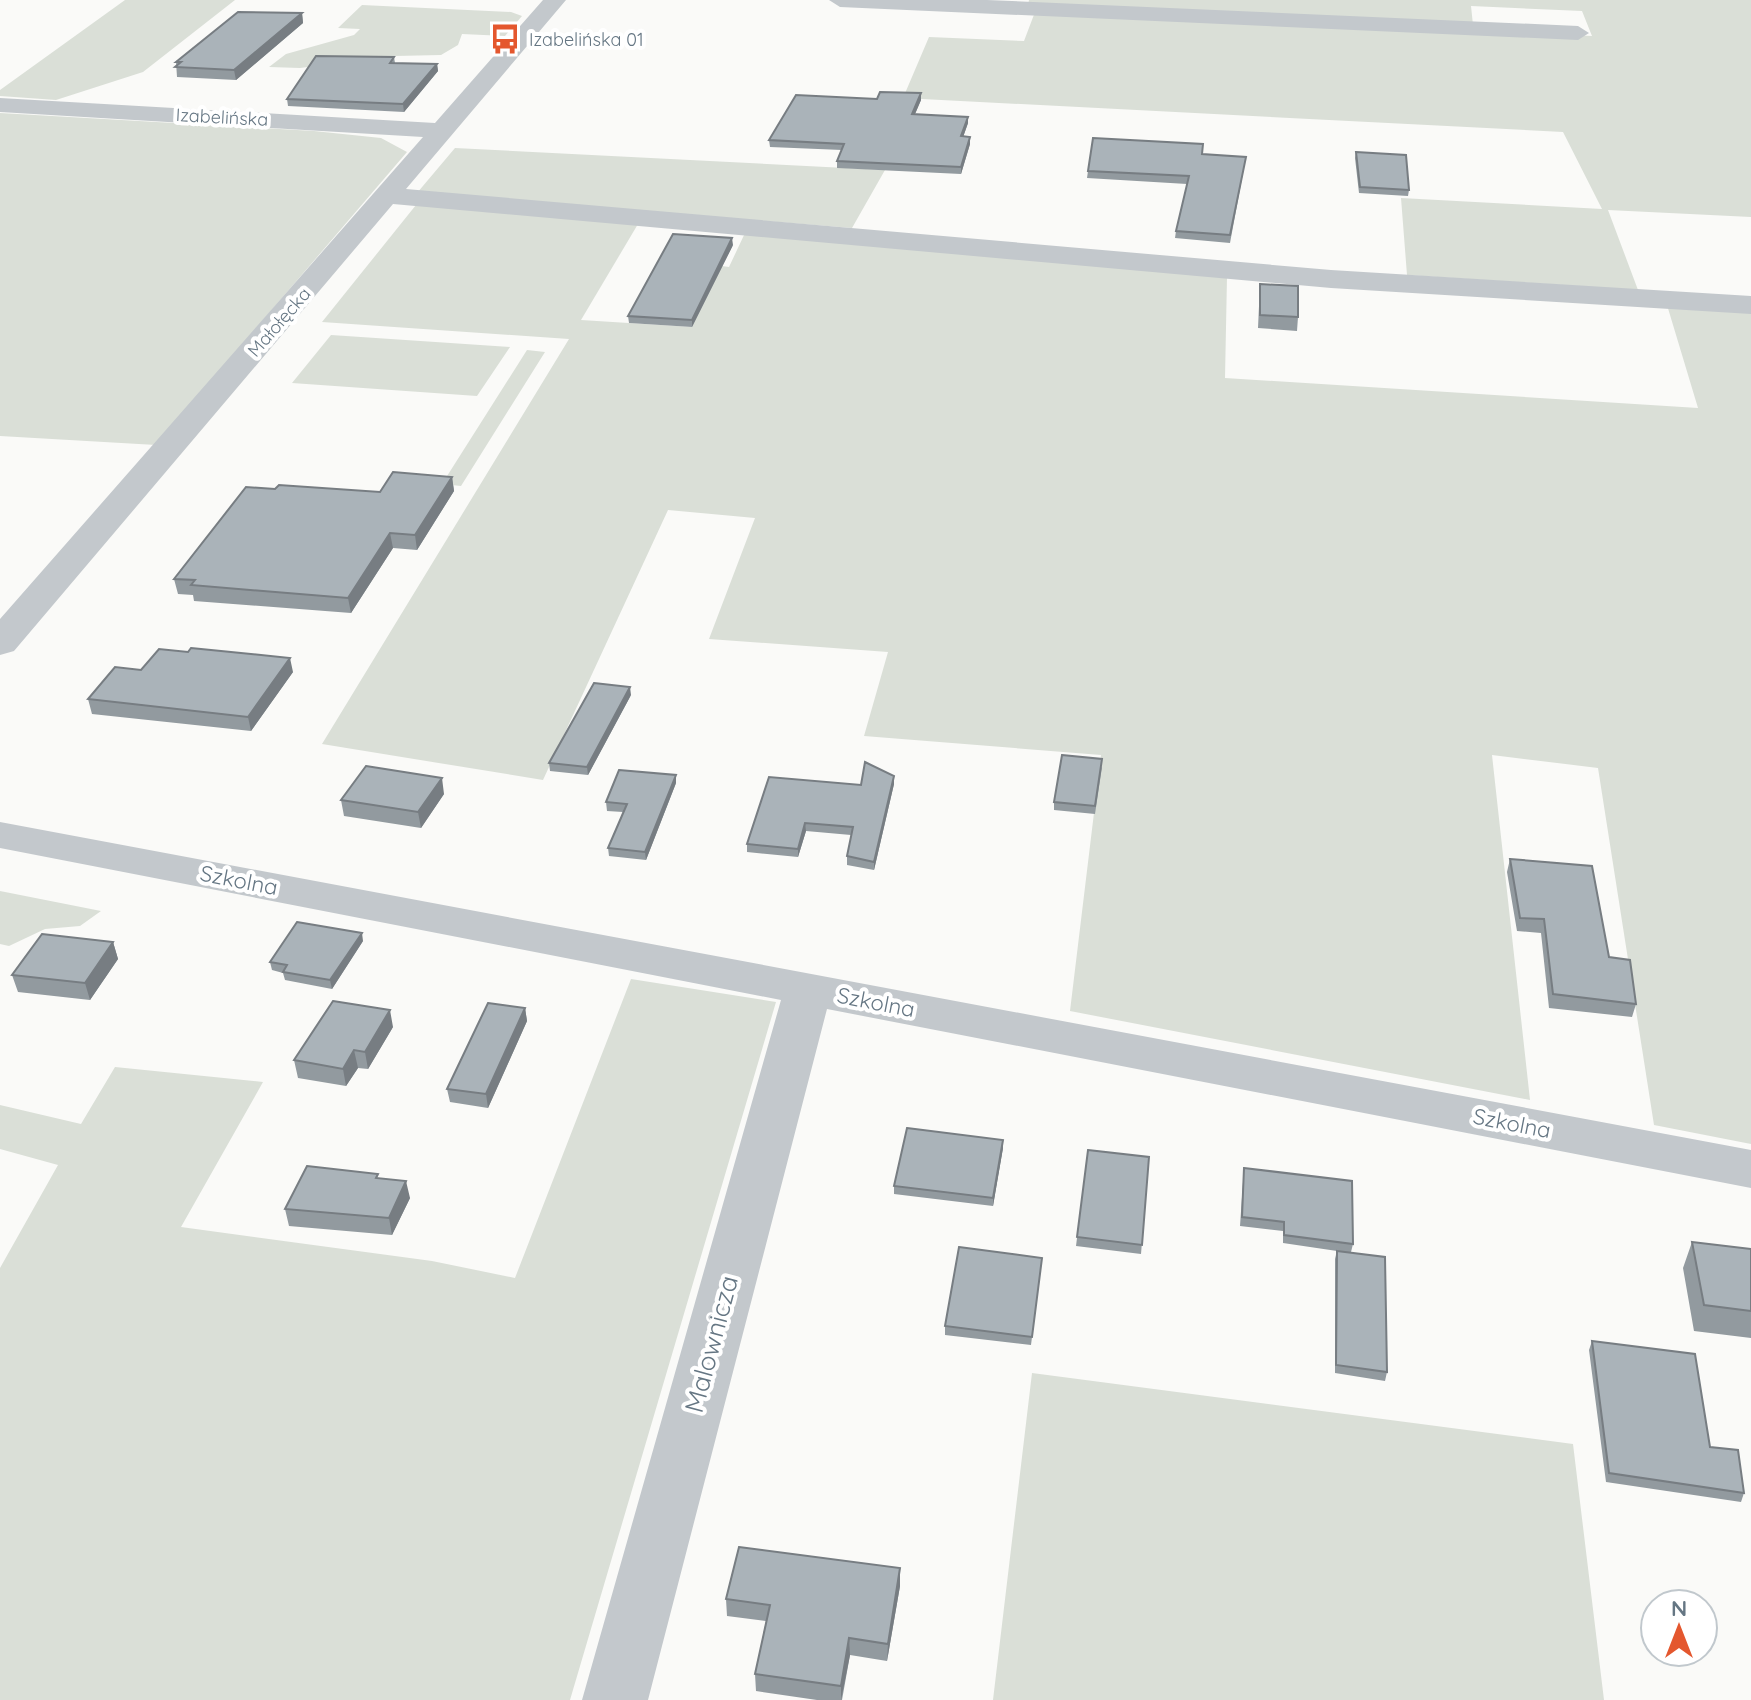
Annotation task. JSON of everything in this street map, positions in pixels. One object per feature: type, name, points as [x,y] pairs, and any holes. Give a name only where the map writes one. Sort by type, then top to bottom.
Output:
[{"type":"street","name":"Małołęcka","points":[[0,643],[389,196],[555,0]]},
{"type":"street","points":[[840,0],[1578,33]]},
{"type":"street","name":"Izabelińska","points":[[0,105],[444,131]]},
{"type":"street","points":[[389,196],[1331,279],[1751,305]]},
{"type":"street","name":"Szkolna","points":[[0,835],[1751,1169]]},
{"type":"street","name":"Malownicza","points":[[615,1700],[808,989]]},
{"type":"shaded area","points":[[125,0],[235,0],[143,72],[56,100],[0,96],[0,90]]},
{"type":"shaded area","points":[[1029,0],[1751,0],[1751,217],[1608,210],[1638,290],[1407,275],[1401,198],[1602,209],[1563,132],[903,98],[929,37],[1024,41],[1035,12],[1592,36],[1582,11],[1471,6],[1473,25],[1028,5]]},
{"type":"shaded area","points":[[362,5],[511,12],[522,16],[505,36],[462,34],[458,45],[441,55],[395,56],[300,68],[269,67],[286,54],[354,35],[360,29],[338,28]]},
{"type":"shaded area","points":[[0,113],[314,131],[381,138],[407,152],[156,445],[0,436]]},
{"type":"shaded area","points":[[455,148],[885,170],[852,228],[417,193]]},
{"type":"shaded area","points":[[416,205],[638,224],[581,320],[692,327],[722,266],[729,267],[745,233],[1227,277],[1225,378],[1698,408],[1667,305],[1751,310],[1751,1144],[1654,1125],[1598,768],[1492,755],[1530,1100],[1070,1011],[1101,755],[864,736],[888,652],[709,639],[755,518],[668,510],[543,780],[322,744],[569,339],[322,322]]},
{"type":"shaded area","points":[[331,335],[510,347],[477,396],[292,383]]},
{"type":"shaded area","points":[[527,350],[545,352],[461,486],[442,484]]},
{"type":"shaded area","points":[[0,891],[101,911],[80,926],[45,929],[9,946],[0,944]]},
{"type":"shaded area","points":[[631,979],[776,1002],[570,1700],[0,1700],[0,1268],[58,1165],[0,1149],[0,1105],[81,1124],[115,1067],[263,1082],[181,1227],[432,1261],[515,1278]]},
{"type":"shaded area","points":[[1032,1373],[1573,1444],[1604,1700],[993,1700]]},
{"type":"building","points":[[238,12],[302,13],[234,70],[175,67],[181,62],[176,62]]},
{"type":"building","points":[[316,56],[394,57],[390,63],[437,64],[403,104],[287,99]]},
{"type":"building","points":[[880,92],[921,93],[912,114],[968,117],[961,136],[970,137],[961,167],[837,161],[844,144],[769,140],[796,95],[877,99]]},
{"type":"building","points":[[1093,138],[1203,144],[1202,154],[1246,157],[1230,235],[1176,231],[1189,176],[1088,171]]},
{"type":"building","points":[[1356,152],[1406,155],[1409,190],[1360,187]]},
{"type":"building","points":[[673,234],[732,238],[692,320],[628,316]]},
{"type":"building","points":[[1260,284],[1298,286],[1298,317],[1260,315]]},
{"type":"building","points":[[393,472],[452,477],[415,535],[390,533],[348,598],[191,585],[195,580],[174,579],[246,487],[275,489],[279,485],[380,492]]},
{"type":"building","points":[[191,648],[290,658],[248,717],[88,699],[115,667],[141,670],[159,649],[188,652]]},
{"type":"building","points":[[594,683],[630,687],[587,767],[549,763]]},
{"type":"building","points":[[1062,755],[1102,759],[1095,806],[1054,802]]},
{"type":"building","points":[[865,762],[894,776],[874,862],[847,856],[853,827],[805,823],[798,849],[747,844],[769,777],[861,785]]},
{"type":"building","points":[[366,766],[442,778],[418,812],[341,800]]},
{"type":"building","points":[[619,770],[676,775],[645,852],[608,848],[627,804],[606,802]]},
{"type":"building","points":[[1510,859],[1592,866],[1609,957],[1630,960],[1636,1004],[1553,994],[1544,919],[1520,918]]},
{"type":"building","points":[[297,922],[362,933],[330,980],[283,972],[287,965],[270,962]]},
{"type":"building","points":[[42,934],[113,942],[85,983],[12,975]]},
{"type":"building","points":[[333,1001],[390,1010],[365,1052],[354,1050],[343,1069],[294,1060]]},
{"type":"building","points":[[488,1003],[525,1008],[486,1094],[447,1089]]},
{"type":"building","points":[[907,1128],[1003,1140],[993,1198],[894,1186]]},
{"type":"building","points":[[1088,1150],[1149,1157],[1142,1245],[1077,1237]]},
{"type":"building","points":[[307,1166],[378,1174],[376,1178],[406,1181],[389,1218],[285,1209]]},
{"type":"building","points":[[1244,1168],[1352,1181],[1353,1244],[1284,1235],[1284,1222],[1242,1217]]},
{"type":"building","points":[[1692,1242],[1751,1249],[1751,1311],[1704,1305]]},
{"type":"building","points":[[959,1247],[1042,1258],[1032,1337],[945,1326]]},
{"type":"building","points":[[1337,1251],[1385,1257],[1387,1372],[1336,1365]]},
{"type":"building","points":[[1592,1341],[1695,1354],[1710,1447],[1738,1450],[1744,1493],[1609,1473]]},
{"type":"building","points":[[739,1547],[900,1568],[888,1644],[849,1638],[841,1686],[755,1674],[770,1605],[726,1599]]},
{"type":"place","name":"Izabelińska 01","points":[[505,39]]}]
